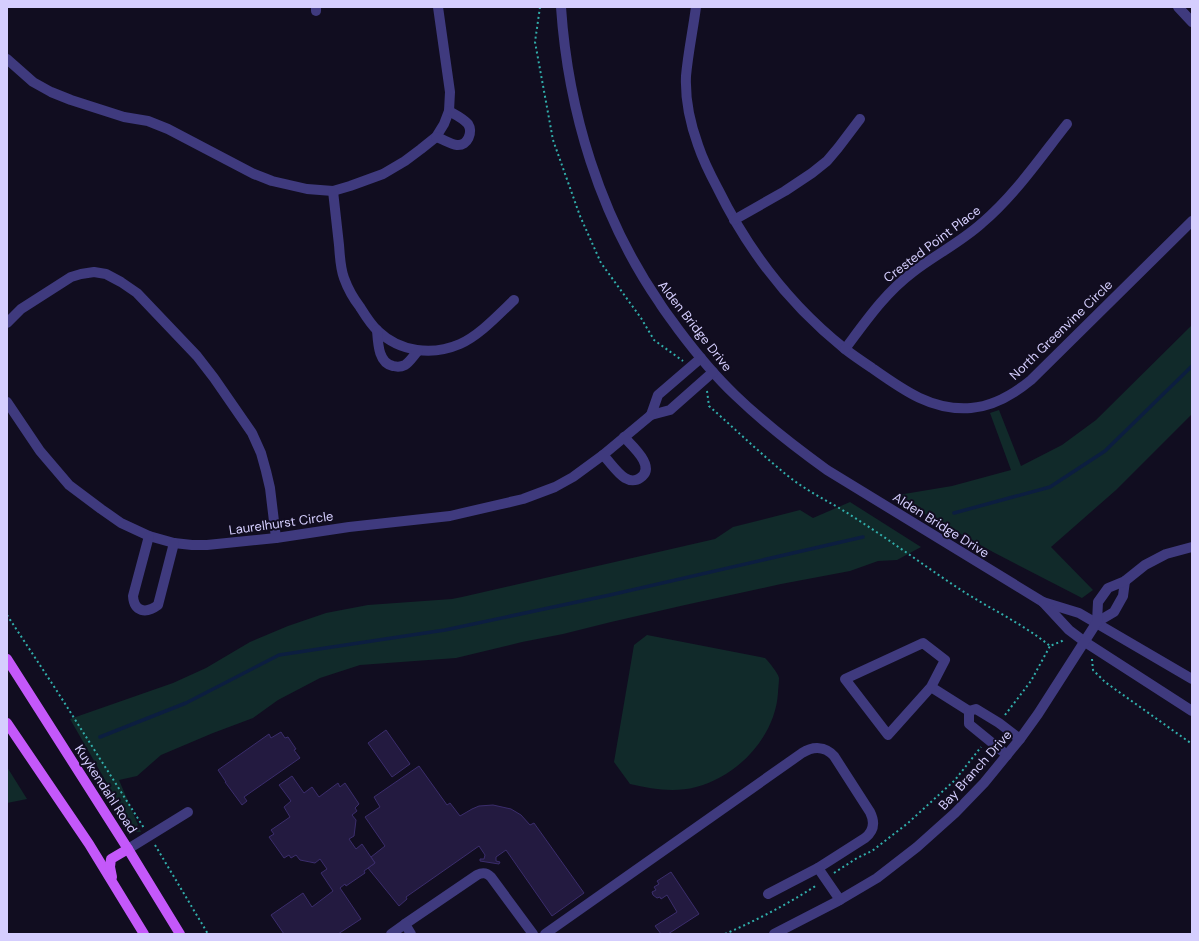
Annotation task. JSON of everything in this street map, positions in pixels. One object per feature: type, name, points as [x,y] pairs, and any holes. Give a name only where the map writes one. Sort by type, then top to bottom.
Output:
[{"type":"main road","name":"Kuykendahl Road","points":[[7,659],[128,848],[180,934]]},
{"type":"main road","points":[[7,723],[89,844],[144,934]]},
{"type":"main road","points":[[114,884],[110,867],[111,859],[128,848]]},
{"type":"street","points":[[7,58],[33,82],[51,92],[71,100],[124,116],[148,121],[168,129],[272,182],[307,189],[333,191],[383,174],[405,161],[436,137],[444,124],[449,111],[450,92],[438,7]]},
{"type":"street","name":"Alden Bridge Drive","points":[[561,7],[572,89],[579,122],[603,197],[638,268],[659,302],[713,372],[764,422],[827,470],[1043,602],[1080,613],[1192,679]]},
{"type":"street","name":"North Greenvine Circle","points":[[696,7],[686,76],[686,91],[691,123],[708,170],[734,220],[757,256],[778,283],[800,307],[845,349],[896,385],[923,400],[957,408],[972,408],[990,404],[1019,390],[1031,380],[1192,221]]},
{"type":"street","points":[[1178,7],[1192,22]]},
{"type":"street","points":[[436,137],[459,145],[464,144],[468,140],[470,134],[469,126],[464,119],[449,111]]},
{"type":"street","points":[[734,220],[785,191],[827,161],[860,119]]},
{"type":"street","name":"Crested Point Place","points":[[845,349],[888,293],[914,271],[981,225],[994,212],[1026,176],[1067,124]]},
{"type":"street","points":[[333,191],[340,264],[349,291],[377,330],[394,342],[418,351],[427,352],[460,344],[475,335],[514,300]]},
{"type":"street","points":[[7,323],[21,309],[71,278],[81,274],[94,272],[106,274],[137,292],[197,356],[252,433],[261,453],[266,470],[270,488],[276,538]]},
{"type":"street","points":[[377,330],[380,351],[385,362],[389,365],[398,367],[403,366],[407,364],[418,351]]},
{"type":"street","name":"Laurelhurst Circle","points":[[7,402],[40,451],[69,485],[101,509],[122,523],[149,536],[174,543],[207,545],[276,538],[349,527],[450,516],[523,499],[555,487],[603,456],[624,438],[651,414],[658,395],[701,358]]},
{"type":"street","name":"Laurelhurst Circle","points":[[651,414],[670,410],[713,372]]},
{"type":"street","points":[[603,456],[625,478],[635,480],[642,477],[645,470],[644,461],[624,438]]},
{"type":"street","points":[[149,536],[133,596],[134,603],[138,608],[146,611],[152,610],[158,605],[174,543]]},
{"type":"street","points":[[1097,622],[1098,602],[1108,588],[1125,581],[1145,565],[1166,554],[1192,547]]},
{"type":"street","points":[[1097,622],[1114,612],[1124,596],[1125,581]]},
{"type":"street","name":"Alden Bridge Drive","points":[[1043,602],[1082,646],[1192,711]]},
{"type":"street","name":"Bay Branch Drive","points":[[774,934],[840,900],[877,878],[917,847],[955,813],[984,783],[1043,708],[1097,622]]},
{"type":"street","points":[[923,643],[945,660],[931,687],[888,736],[845,679],[923,643]]},
{"type":"street","points":[[931,687],[969,711],[976,709],[1020,738]]},
{"type":"street","points":[[969,711],[969,724],[1007,755]]},
{"type":"street","points":[[545,934],[802,752],[813,748],[823,749],[834,756],[870,812],[874,822],[872,829],[868,835],[818,868],[768,894]]},
{"type":"street","points":[[128,848],[188,812]]},
{"type":"street","points":[[818,868],[840,900]]},
{"type":"street","points":[[391,934],[477,875],[484,873],[487,873],[491,877],[532,934]]},
{"type":"street","points":[[405,924],[412,934]]},
{"type":"path","points":[[540,7],[535,42],[553,140],[580,216],[601,263],[641,318],[654,340],[690,367]]},
{"type":"path","points":[[702,382],[707,389],[709,406],[789,477],[816,495],[856,518],[967,594],[1039,636],[1050,646]]},
{"type":"path","points":[[7,615],[170,868],[208,934]]},
{"type":"path","points":[[1062,642],[1069,630]]},
{"type":"path","points":[[999,723],[1031,681],[1050,646],[1062,642],[1082,646],[1092,659],[1093,670],[1105,682],[1192,744]]},
{"type":"path","points":[[726,934],[751,923],[794,900],[857,858],[872,851],[908,823],[955,780],[987,738]]},
{"type":"green space","points":[[1192,325],[1192,414],[1116,490],[1051,547],[1093,590],[1082,598],[993,552],[892,496],[952,486],[1011,470],[990,413],[999,410],[1021,466],[1062,445],[1096,420]]},
{"type":"green space","points":[[850,502],[921,547],[897,560],[878,561],[850,571],[685,605],[456,658],[360,665],[320,678],[278,700],[253,718],[161,755],[137,776],[119,780],[141,832],[135,832],[70,719],[173,683],[206,668],[250,642],[288,626],[326,613],[368,605],[462,597],[715,539],[733,527],[800,510],[813,518]]},
{"type":"green space","points":[[647,635],[765,658],[779,678],[775,709],[770,725],[762,739],[740,764],[711,782],[680,790],[663,790],[638,786],[630,784],[614,762],[634,645]]},
{"type":"green space","points":[[7,767],[27,799],[7,803]]},
{"type":"building","points":[[386,730],[410,764],[392,777],[368,743]]},
{"type":"building","points":[[281,732],[285,738],[288,737],[296,749],[294,750],[300,758],[244,797],[247,801],[242,805],[218,770],[269,734],[271,738]]},
{"type":"building","points":[[419,766],[447,805],[450,803],[460,816],[479,806],[493,805],[511,809],[521,815],[530,825],[534,823],[584,893],[552,916],[506,850],[496,857],[496,861],[500,862],[499,864],[480,861],[480,859],[484,859],[485,855],[479,846],[406,897],[407,899],[399,906],[368,868],[375,863],[371,857],[385,846],[365,817],[380,807],[374,797]]},
{"type":"building","points":[[292,776],[304,793],[312,787],[319,797],[338,783],[340,787],[345,783],[359,804],[355,808],[357,811],[352,815],[356,820],[354,836],[349,839],[356,849],[362,844],[375,863],[364,871],[365,873],[346,886],[345,884],[340,888],[361,919],[338,934],[284,934],[271,915],[303,893],[312,907],[333,891],[321,873],[327,869],[320,859],[315,863],[300,860],[296,855],[291,858],[289,855],[284,858],[269,837],[274,834],[271,830],[290,817],[284,807],[291,801],[279,785]]},
{"type":"building","points":[[671,872],[699,914],[668,934],[661,934],[655,926],[677,912],[667,895],[661,899],[660,897],[657,898],[653,895],[652,892],[656,890],[654,887],[659,884],[657,881]]},
{"type":"waterway","points":[[954,513],[1050,487],[1105,451],[1192,366]]},
{"type":"waterway","points":[[100,737],[186,703],[279,655],[445,630],[610,595],[863,537]]}]
